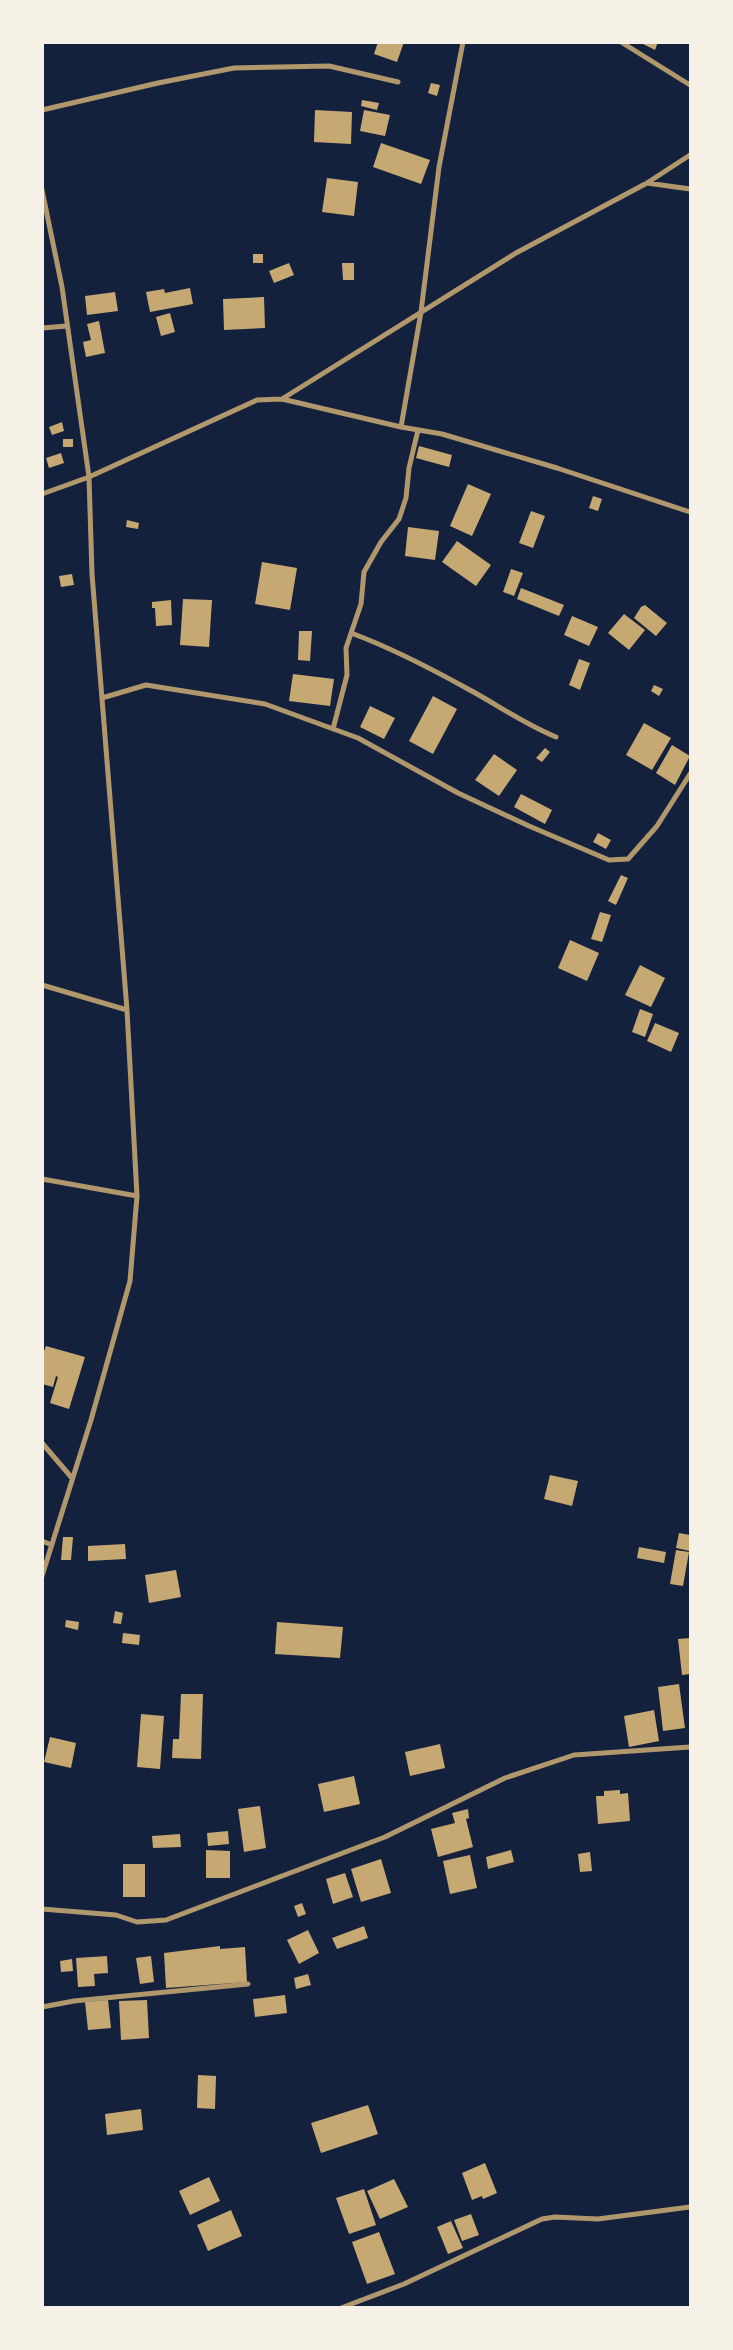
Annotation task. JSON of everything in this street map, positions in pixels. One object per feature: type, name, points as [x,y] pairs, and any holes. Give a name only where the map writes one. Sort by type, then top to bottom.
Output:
[{"type":"street","points":[[401,427],[422,312],[439,167],[463,42]]},
{"type":"street","points":[[621,42],[690,85]]},
{"type":"street","points":[[42,110],[234,68],[329,66],[398,82]]},
{"type":"street","points":[[282,399],[516,253],[647,183],[690,155]]},
{"type":"street","points":[[647,183],[690,190]]},
{"type":"street","points":[[42,190],[62,286],[88,477],[92,574],[127,1010],[137,1196],[130,1281],[42,1576]]},
{"type":"street","points":[[42,328],[68,326]]},
{"type":"street","points":[[42,494],[88,477],[257,400],[282,399],[401,427],[442,434],[557,468],[690,512]]},
{"type":"street","points":[[333,729],[348,675],[346,648],[361,604],[364,572],[381,542],[399,519],[406,498],[409,468],[418,430]]},
{"type":"street","points":[[351,633],[412,658],[530,726],[556,737]]},
{"type":"street","points":[[102,698],[146,685],[265,704],[358,738],[458,793],[528,826],[609,860],[628,859],[657,826],[690,774]]},
{"type":"street","points":[[42,984],[127,1010]]},
{"type":"street","points":[[42,1178],[137,1196]]},
{"type":"street","points":[[42,1443],[72,1478]]},
{"type":"street","points":[[42,1541],[52,1545]]},
{"type":"street","points":[[42,1909],[116,1915],[137,1922],[166,1920],[385,1837],[505,1778],[574,1755],[690,1746]]},
{"type":"street","points":[[42,2006],[74,2001],[248,1984]]},
{"type":"street","points":[[341,2308],[404,2284],[542,2219],[555,2217],[598,2219],[690,2207]]},
{"type":"building","points":[[378,42],[404,42],[397,62],[374,54]]},
{"type":"building","points":[[639,42],[658,42],[655,50]]},
{"type":"building","points":[[431,83],[440,85],[437,96],[428,93]]},
{"type":"building","points":[[362,100],[379,103],[377,110],[361,106]]},
{"type":"building","points":[[315,110],[352,112],[351,144],[314,142]]},
{"type":"building","points":[[364,110],[390,115],[385,136],[360,131]]},
{"type":"building","points":[[381,143],[430,160],[421,184],[373,167]]},
{"type":"building","points":[[327,178],[358,182],[354,216],[322,212]]},
{"type":"building","points":[[253,254],[263,254],[263,263],[253,263]]},
{"type":"building","points":[[289,263],[294,275],[274,283],[269,271]]},
{"type":"building","points":[[342,263],[354,263],[354,280],[343,280]]},
{"type":"building","points":[[190,288],[193,304],[150,312],[146,292],[164,289],[165,293]]},
{"type":"building","points":[[115,292],[118,311],[87,315],[85,296]]},
{"type":"building","points":[[264,297],[265,328],[224,330],[223,299]]},
{"type":"building","points":[[170,313],[175,332],[161,336],[156,317]]},
{"type":"building","points":[[99,321],[105,353],[86,357],[83,342],[91,340],[87,324]]},
{"type":"building","points":[[62,422],[64,431],[52,435],[49,427]]},
{"type":"building","points":[[63,439],[73,439],[73,447],[63,447]]},
{"type":"building","points":[[419,446],[452,455],[449,467],[416,458]]},
{"type":"building","points":[[61,453],[64,463],[49,468],[46,458]]},
{"type":"building","points":[[468,484],[491,494],[472,536],[450,526]]},
{"type":"building","points":[[593,496],[602,499],[598,511],[589,508]]},
{"type":"building","points":[[531,511],[545,516],[533,548],[519,543]]},
{"type":"building","points":[[127,520],[139,523],[138,529],[126,527]]},
{"type":"building","points":[[408,527],[439,531],[435,560],[405,556]]},
{"type":"building","points":[[457,541],[491,565],[476,586],[442,562]]},
{"type":"building","points":[[262,562],[297,568],[290,610],[255,604]]},
{"type":"building","points":[[511,569],[523,573],[514,596],[503,592]]},
{"type":"building","points":[[72,574],[74,585],[61,587],[59,576]]},
{"type":"building","points":[[521,588],[564,605],[559,616],[517,599]]},
{"type":"building","points":[[183,599],[212,600],[209,647],[180,645]]},
{"type":"building","points":[[171,600],[172,625],[156,626],[155,608],[152,608],[152,602]]},
{"type":"building","points":[[645,605],[667,623],[656,636],[634,618],[641,607]]},
{"type":"building","points":[[624,614],[645,630],[629,650],[608,633]]},
{"type":"building","points":[[572,616],[598,627],[589,646],[564,635]]},
{"type":"building","points":[[299,631],[312,631],[310,661],[298,660]]},
{"type":"building","points":[[579,659],[590,663],[580,690],[569,685]]},
{"type":"building","points":[[293,674],[334,679],[330,706],[289,701]]},
{"type":"building","points":[[654,685],[663,689],[659,696],[651,691]]},
{"type":"building","points":[[433,696],[457,709],[433,754],[409,741]]},
{"type":"building","points":[[370,706],[395,718],[384,739],[360,727]]},
{"type":"building","points":[[644,723],[671,738],[652,770],[626,755]]},
{"type":"building","points":[[672,745],[690,756],[675,785],[656,773]]},
{"type":"building","points":[[545,748],[550,752],[542,762],[536,758]]},
{"type":"building","points":[[494,754],[517,770],[499,796],[475,780]]},
{"type":"building","points":[[521,794],[552,810],[545,824],[514,807]]},
{"type":"building","points":[[598,833],[611,840],[606,849],[593,842]]},
{"type":"building","points":[[621,875],[628,878],[616,905],[608,901]]},
{"type":"building","points":[[600,912],[611,915],[602,942],[591,939]]},
{"type":"building","points":[[570,940],[599,953],[587,981],[558,968]]},
{"type":"building","points":[[640,965],[665,978],[651,1007],[625,995]]},
{"type":"building","points":[[640,1009],[653,1014],[645,1037],[632,1032]]},
{"type":"building","points":[[655,1023],[679,1033],[671,1052],[647,1041]]},
{"type":"building","points":[[46,1346],[85,1357],[69,1409],[50,1403],[58,1377],[56,1376],[53,1387],[42,1384],[42,1356]]},
{"type":"building","points":[[550,1475],[578,1481],[572,1506],[544,1499]]},
{"type":"building","points":[[679,1533],[690,1535],[690,1551],[676,1548]]},
{"type":"building","points":[[63,1537],[73,1537],[71,1560],[61,1560]]},
{"type":"building","points":[[125,1544],[126,1559],[88,1561],[88,1546]]},
{"type":"building","points":[[639,1547],[666,1552],[664,1563],[637,1558]]},
{"type":"building","points":[[676,1550],[689,1552],[683,1586],[670,1584]]},
{"type":"building","points":[[176,1570],[181,1597],[149,1603],[145,1575]]},
{"type":"building","points":[[115,1611],[123,1613],[121,1624],[113,1623]]},
{"type":"building","points":[[66,1620],[79,1622],[78,1630],[65,1627]]},
{"type":"building","points":[[277,1622],[343,1627],[340,1658],[275,1654]]},
{"type":"building","points":[[123,1633],[140,1635],[139,1645],[122,1643]]},
{"type":"building","points":[[690,1638],[690,1674],[682,1675],[678,1639]]},
{"type":"building","points":[[679,1684],[685,1728],[663,1731],[658,1687]]},
{"type":"building","points":[[181,1694],[203,1694],[201,1759],[172,1758],[173,1739],[179,1739]]},
{"type":"building","points":[[654,1710],[659,1741],[629,1747],[624,1716]]},
{"type":"building","points":[[141,1714],[164,1716],[160,1769],[137,1767]]},
{"type":"building","points":[[50,1737],[76,1743],[71,1768],[44,1762]]},
{"type":"building","points":[[440,1744],[445,1768],[410,1776],[405,1752]]},
{"type":"building","points":[[354,1776],[360,1804],[324,1812],[318,1784]]},
{"type":"building","points":[[620,1790],[620,1794],[628,1793],[630,1821],[598,1824],[596,1796],[604,1796],[604,1791]]},
{"type":"building","points":[[260,1806],[266,1848],[244,1852],[238,1809]]},
{"type":"building","points":[[468,1809],[469,1818],[466,1819],[473,1847],[438,1857],[431,1829],[455,1823],[452,1813]]},
{"type":"building","points":[[228,1831],[229,1844],[208,1846],[207,1833]]},
{"type":"building","points":[[180,1834],[181,1847],[153,1848],[152,1836]]},
{"type":"building","points":[[206,1850],[230,1851],[230,1878],[206,1878]]},
{"type":"building","points":[[511,1850],[514,1862],[488,1869],[486,1857]]},
{"type":"building","points":[[590,1852],[592,1871],[580,1872],[578,1854]]},
{"type":"building","points":[[470,1855],[477,1888],[450,1894],[443,1861]]},
{"type":"building","points":[[381,1859],[391,1893],[361,1902],[351,1869]]},
{"type":"building","points":[[123,1864],[145,1864],[145,1897],[123,1897]]},
{"type":"building","points":[[345,1873],[353,1897],[333,1904],[326,1879]]},
{"type":"building","points":[[302,1903],[306,1914],[298,1917],[294,1906]]},
{"type":"building","points":[[364,1926],[368,1938],[337,1949],[332,1938]]},
{"type":"building","points":[[308,1930],[319,1953],[299,1964],[287,1940]]},
{"type":"building","points":[[220,1946],[220,1949],[245,1947],[247,1982],[166,1988],[164,1953]]},
{"type":"building","points":[[107,1956],[108,1973],[94,1974],[95,1986],[78,1987],[76,1958]]},
{"type":"building","points":[[151,1956],[154,1982],[140,1984],[136,1958]]},
{"type":"building","points":[[72,1959],[73,1971],[61,1972],[60,1961]]},
{"type":"building","points":[[308,1974],[311,1985],[296,1989],[294,1978]]},
{"type":"building","points":[[285,1995],[287,2013],[255,2017],[253,1999]]},
{"type":"building","points":[[108,2000],[111,2028],[88,2030],[85,2002]]},
{"type":"building","points":[[147,2000],[149,2038],[121,2040],[119,2001]]},
{"type":"building","points":[[198,2075],[216,2076],[215,2109],[197,2108]]},
{"type":"building","points":[[368,2105],[378,2134],[321,2153],[311,2123]]},
{"type":"building","points":[[141,2109],[143,2130],[107,2135],[105,2114]]},
{"type":"building","points":[[485,2163],[497,2193],[483,2199],[482,2196],[472,2200],[462,2173]]},
{"type":"building","points":[[209,2177],[220,2201],[190,2215],[179,2191]]},
{"type":"building","points":[[394,2179],[408,2207],[380,2219],[367,2191]]},
{"type":"building","points":[[364,2189],[376,2225],[349,2234],[336,2198]]},
{"type":"building","points":[[231,2210],[242,2236],[208,2251],[197,2225]]},
{"type":"building","points":[[471,2214],[479,2235],[462,2241],[454,2220]]},
{"type":"building","points":[[451,2221],[463,2248],[448,2254],[437,2227]]},
{"type":"building","points":[[379,2232],[395,2274],[367,2284],[352,2242]]}]
